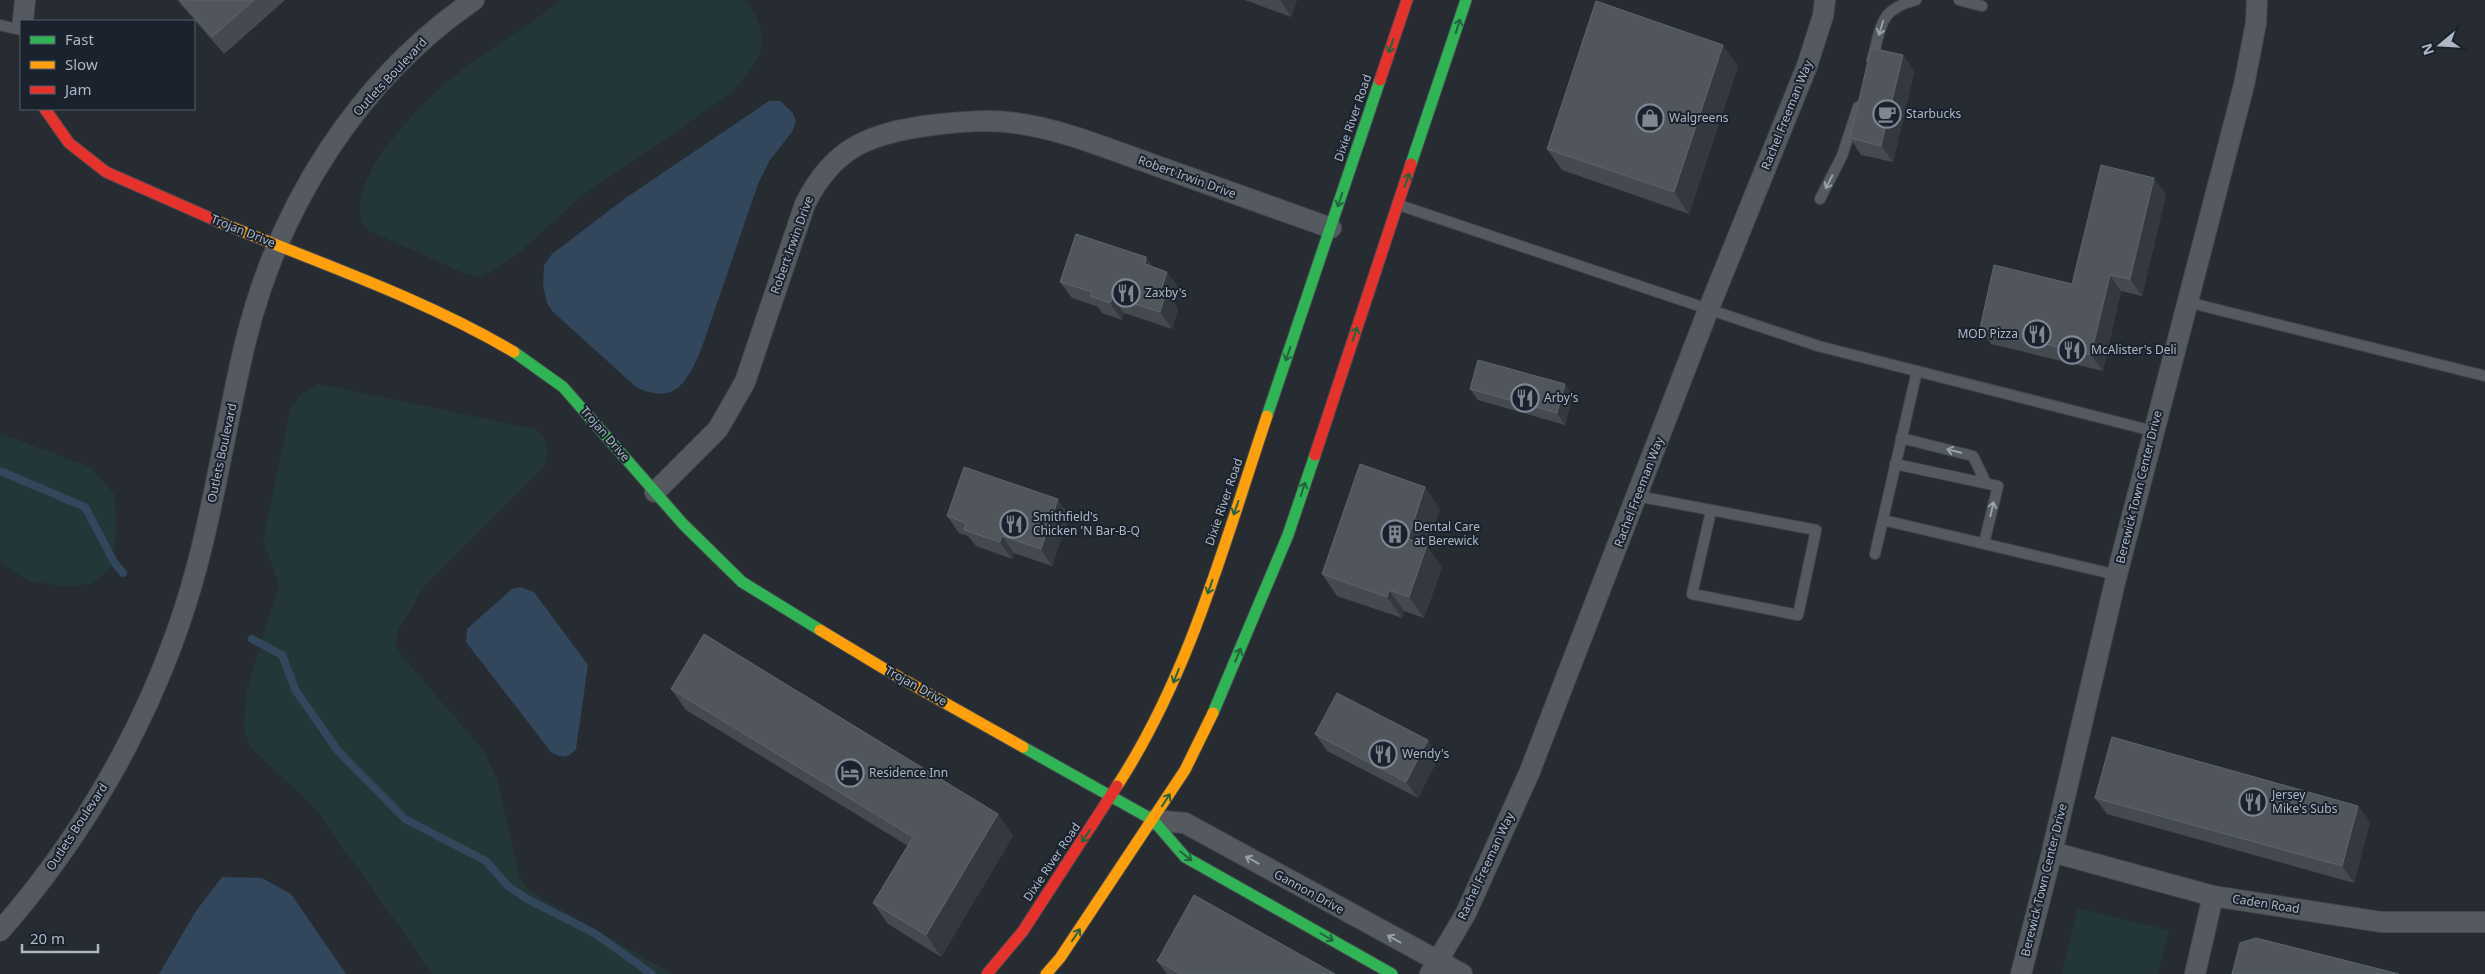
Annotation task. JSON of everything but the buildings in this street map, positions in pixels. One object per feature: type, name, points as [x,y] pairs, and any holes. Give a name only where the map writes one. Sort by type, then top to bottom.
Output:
[{"type":"street","points":[[23,20],[25,0]]},
{"type":"street","name":"Outlets Boulevard","points":[[0,931],[45,875],[85,818],[120,759],[165,663],[200,556],[246,340],[277,245],[304,189],[338,134],[358,110],[417,46],[474,0]]},
{"type":"street","name":"Dixie River Road","points":[[987,974],[1023,931],[1113,796],[1142,748],[1171,688],[1200,614],[1407,0]]},
{"type":"street","points":[[1046,974],[1060,958],[1145,815],[1185,770],[1221,697],[1288,535],[1466,0]]},
{"type":"street","name":"Rachel Freeman Way","points":[[1434,967],[1466,912],[1530,772],[1709,308],[1807,66],[1823,16],[1825,0]]},
{"type":"street","name":"Berewick Town Center Drive","points":[[2021,974],[2153,431],[2244,84],[2256,23],[2257,0]]},
{"type":"street","name":"Trojan Drive","points":[[46,110],[69,143],[106,172],[168,201],[474,328],[526,358],[562,387],[684,524],[742,582],[882,668],[1145,815]]},
{"type":"street","name":"Robert Irwin Drive","points":[[655,492],[718,429],[744,382],[805,204],[815,183],[830,164],[862,141],[882,133],[942,124],[980,121],[1016,123],[1089,142],[1331,228]]},
{"type":"street","points":[[1145,815],[1185,857],[1392,974]]},
{"type":"street","name":"Gannon Drive","points":[[1145,815],[1185,823],[1434,967],[1462,974]]},
{"type":"street","name":"Caden Road","points":[[2052,852],[2213,896],[2380,922],[2485,922]]},
{"type":"street","points":[[2195,974],[2213,896]]},
{"type":"lane","points":[[1868,73],[1885,15],[1898,5],[1916,0]]},
{"type":"lane","points":[[1959,0],[1982,6]]},
{"type":"lane","points":[[0,25],[20,30]]},
{"type":"lane","points":[[1820,199],[1842,156],[1860,100]]},
{"type":"lane","points":[[1398,205],[1818,346],[2153,431]]},
{"type":"lane","points":[[2187,302],[2485,376]]},
{"type":"lane","points":[[1875,554],[1917,371]]},
{"type":"lane","points":[[1901,438],[1973,456],[1986,483]]},
{"type":"lane","points":[[1895,464],[1998,486],[1984,543]]},
{"type":"lane","points":[[1637,496],[1711,510],[1816,530],[1798,615],[1692,594],[1711,510]]},
{"type":"lane","points":[[1883,520],[2117,575]]},
{"type":"shaded area","points":[[563,0],[744,0],[760,27],[762,40],[760,52],[747,75],[726,97],[579,198],[518,254],[496,269],[479,277],[463,273],[368,230],[360,213],[362,193],[371,171],[402,127],[420,107],[464,68]]},
{"type":"shaded area","points":[[319,384],[535,429],[543,437],[547,446],[545,465],[426,584],[398,630],[396,646],[402,656],[483,750],[497,779],[520,879],[528,890],[672,974],[433,974],[314,807],[250,747],[244,731],[246,692],[279,585],[263,540],[291,407],[302,393]]},
{"type":"shaded area","points":[[0,433],[92,468],[114,494],[117,531],[111,568],[92,584],[63,586],[28,581],[0,563]]},
{"type":"shaded area","points":[[2078,908],[2169,930],[2158,974],[2062,974]]},
{"type":"water","points":[[769,101],[780,101],[793,113],[796,122],[792,132],[770,160],[758,184],[696,362],[685,381],[678,388],[670,392],[661,394],[636,387],[552,311],[547,303],[543,286],[544,265],[552,254],[627,197]]},
{"type":"water","points":[[520,587],[534,592],[588,665],[576,749],[567,756],[551,752],[466,642],[467,629],[512,589]]},
{"type":"water","points":[[222,877],[262,878],[291,894],[346,974],[159,974],[196,911]]},
{"type":"waterway","points":[[0,471],[85,507],[114,562],[123,573]]},
{"type":"waterway","points":[[252,639],[282,655],[296,691],[338,751],[405,819],[486,861],[508,886],[527,899],[594,933],[652,974]]},
{"type":"traffic: fast","points":[[1411,164],[1466,0]]},
{"type":"traffic: fast","points":[[1267,416],[1380,80]]},
{"type":"traffic: fast","points":[[514,352],[563,387],[683,524],[742,582],[820,630]]},
{"type":"traffic: fast","points":[[1213,713],[1288,535],[1315,455]]},
{"type":"traffic: fast","points":[[1023,747],[1153,820],[1185,857],[1392,974]]},
{"type":"traffic: slow","points":[[217,221],[405,297],[479,332],[514,352]]},
{"type":"traffic: slow","points":[[1117,786],[1143,743],[1185,653],[1204,606],[1267,416]]},
{"type":"traffic: slow","points":[[820,630],[1023,747]]},
{"type":"traffic: slow","points":[[1046,974],[1060,958],[1185,770],[1213,713]]},
{"type":"traffic: jam","points":[[1380,80],[1407,0]]},
{"type":"traffic: jam","points":[[46,110],[69,143],[106,172],[217,221]]},
{"type":"traffic: jam","points":[[1315,455],[1411,164]]},
{"type":"traffic: jam","points":[[987,974],[1023,931],[1117,786]]},
{"type":"place","name":"Starbucks","points":[[1887,114]]},
{"type":"place","name":"Walgreens","points":[[1650,118]]},
{"type":"place","name":"Zaxby's","points":[[1126,293]]},
{"type":"place","name":"MOD Pizza","points":[[2037,334]]},
{"type":"place","name":"McAlister's Deli","points":[[2072,350]]},
{"type":"place","name":"Arby's","points":[[1525,398]]},
{"type":"place","name":"Smithfield's Chicken 'N Bar-B-Q","points":[[1014,524]]},
{"type":"place","name":"Dental Care at Berewick","points":[[1395,534]]},
{"type":"place","name":"Wendy's","points":[[1383,754]]},
{"type":"place","name":"Residence Inn","points":[[850,773]]},
{"type":"place","name":"Jersey Mike's Subs","points":[[2253,802]]}]
